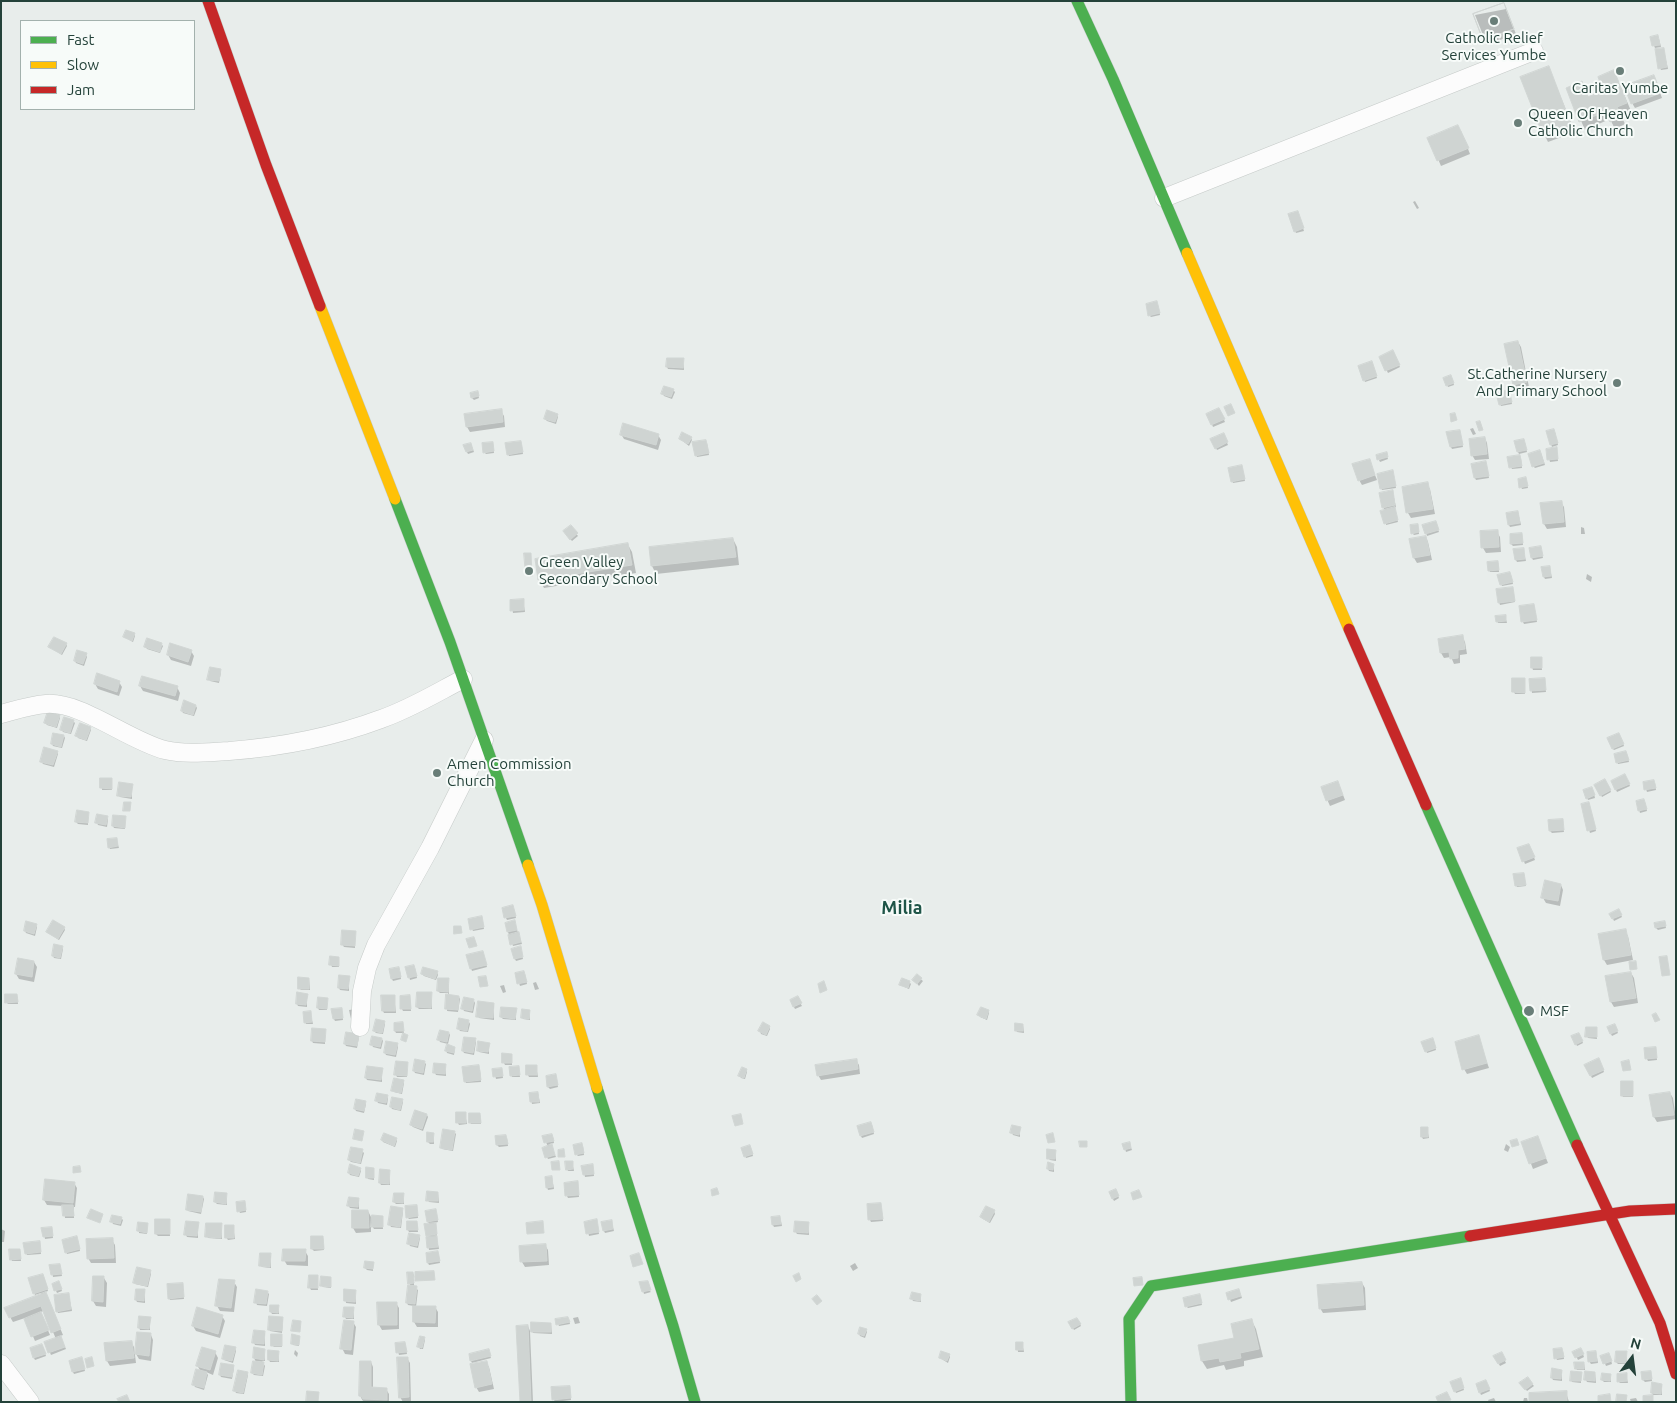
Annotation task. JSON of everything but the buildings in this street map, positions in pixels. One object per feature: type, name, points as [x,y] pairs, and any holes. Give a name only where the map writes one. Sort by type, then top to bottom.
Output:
[{"type":"street","points":[[208,1],[266,165],[450,642],[542,905],[695,1402]]},
{"type":"street","points":[[1077,1],[1113,78],[1239,376],[1470,907],[1609,1216],[1660,1323],[1676,1374]]},
{"type":"street","points":[[1164,198],[1534,51]]},
{"type":"street","points":[[1,714],[45,704],[57,704],[78,710],[143,742],[163,749],[192,752],[244,750],[275,746],[322,736],[382,719],[463,679]]},
{"type":"street","points":[[360,1027],[362,991],[367,968],[376,945],[407,886],[430,848],[484,740]]},
{"type":"street","points":[[1130,1402],[1129,1319],[1150,1286],[1609,1216],[1630,1211],[1676,1209]]},
{"type":"street","points":[[1,1364],[30,1402]]},
{"type":"traffic: fast","points":[[1077,1],[1113,79],[1187,253]]},
{"type":"traffic: fast","points":[[395,499],[450,642],[528,865]]},
{"type":"traffic: fast","points":[[1426,805],[1577,1145]]},
{"type":"traffic: fast","points":[[597,1088],[673,1326],[695,1402]]},
{"type":"traffic: fast","points":[[1131,1402],[1129,1319],[1151,1286],[1470,1236]]},
{"type":"traffic: slow","points":[[1187,253],[1349,629]]},
{"type":"traffic: slow","points":[[320,306],[395,499]]},
{"type":"traffic: slow","points":[[528,865],[542,905],[597,1088]]},
{"type":"traffic: jam","points":[[208,1],[266,165],[320,306]]},
{"type":"traffic: jam","points":[[1349,629],[1426,805]]},
{"type":"traffic: jam","points":[[1577,1145],[1660,1323],[1676,1374]]},
{"type":"traffic: jam","points":[[1470,1236],[1630,1211],[1676,1209]]},
{"type":"place","name":"Catholic Relief Services Yumbe","points":[[1494,21]]},
{"type":"place","name":"Caritas Yumbe","points":[[1620,71]]},
{"type":"place","name":"Queen Of Heaven Catholic Church","points":[[1518,123]]},
{"type":"place","name":"St.Catherine Nursery And Primary School","points":[[1617,383]]},
{"type":"place","name":"Green Valley Secondary School","points":[[529,571]]},
{"type":"place","name":"Amen Commission Church","points":[[437,773]]},
{"type":"place","name":"MSF","points":[[1529,1011]]},
{"type":"district","name":"Milia","points":[[902,908]]}]
